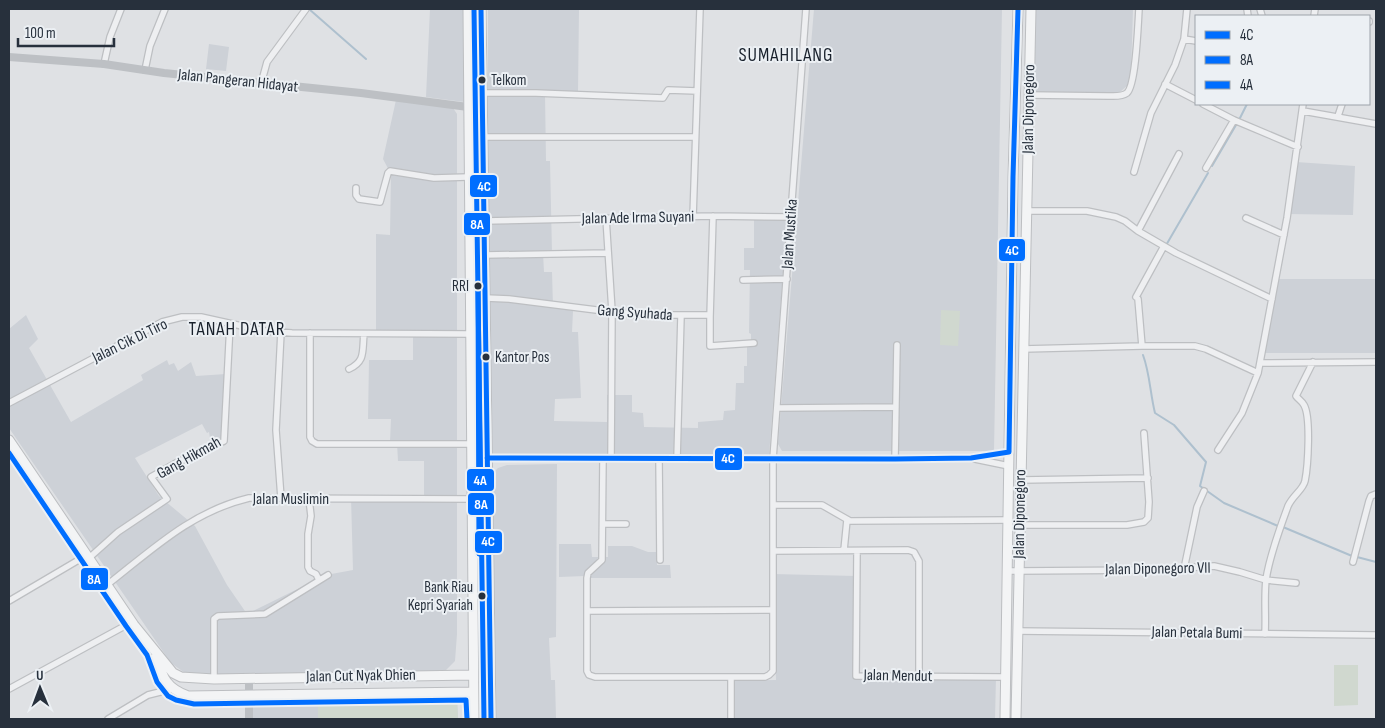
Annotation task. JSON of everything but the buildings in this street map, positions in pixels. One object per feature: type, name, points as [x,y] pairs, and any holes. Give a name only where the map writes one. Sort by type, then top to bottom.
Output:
[{"type":"main road","points":[[468,9],[468,204],[474,719]]},
{"type":"main road","points":[[481,9],[491,719]]},
{"type":"main road","name":"Jalan Diponegoro","points":[[1005,719],[1013,176],[1018,9]]},
{"type":"main road","name":"Jalan Diponegoro","points":[[1016,719],[1031,9]]},
{"type":"main road","name":"Jalan Pangeran Hidayat","points":[[9,57],[104,64],[164,73],[362,93],[468,107]]},
{"type":"main road","points":[[468,204],[484,204]]},
{"type":"main road","points":[[9,440],[154,652],[163,678],[172,689]]},
{"type":"main road","points":[[472,561],[489,560]]},
{"type":"main road","name":"Jalan Cut Nyak Dhien","points":[[154,652],[173,673],[181,677],[214,679],[473,675]]},
{"type":"main road","points":[[451,675],[451,693]]},
{"type":"main road","points":[[248,678],[249,719]]},
{"type":"main road","name":"Jalan Cut Nyak Dhien","points":[[172,689],[188,696],[474,692]]},
{"type":"street","points":[[104,64],[110,37],[121,9]]},
{"type":"street","points":[[145,70],[150,46],[164,9]]},
{"type":"street","points":[[261,84],[267,62],[306,9]]},
{"type":"street","points":[[693,217],[700,9]]},
{"type":"street","name":"Jalan Mustika","points":[[731,677],[765,677],[772,671],[773,459],[806,9]]},
{"type":"street","points":[[1029,96],[1108,96],[1127,93],[1132,86],[1133,80],[1140,9]]},
{"type":"street","points":[[1134,172],[1151,113],[1175,65],[1184,39],[1187,9]]},
{"type":"street","points":[[1184,39],[1195,41]]},
{"type":"street","points":[[1166,84],[1195,99]]},
{"type":"street","points":[[482,92],[663,98],[668,90],[697,91]]},
{"type":"street","points":[[1206,105],[1234,120],[1298,147]]},
{"type":"street","points":[[1218,450],[1242,413],[1258,373],[1284,235],[1303,105]]},
{"type":"street","points":[[1338,116],[1342,105]]},
{"type":"street","points":[[1303,111],[1376,124]]},
{"type":"street","points":[[1206,168],[1234,120]]},
{"type":"street","points":[[483,137],[695,137]]},
{"type":"street","points":[[1138,231],[1179,154]]},
{"type":"street","points":[[356,188],[356,195],[359,199],[380,202],[388,173],[390,172],[434,178],[468,177]]},
{"type":"street","points":[[1026,211],[1087,212],[1104,214],[1125,221],[1166,247],[1272,299]]},
{"type":"street","points":[[713,216],[710,346],[754,343]]},
{"type":"street","name":"Jalan Ade Irma Suyani","points":[[484,221],[713,216],[791,218]]},
{"type":"street","points":[[606,218],[612,311],[611,458]]},
{"type":"street","points":[[1246,218],[1284,235]]},
{"type":"street","points":[[1142,346],[1137,298],[1166,247]]},
{"type":"street","points":[[485,255],[608,253]]},
{"type":"street","points":[[744,280],[787,279]]},
{"type":"street","name":"Gang Syuhada","points":[[486,298],[636,315],[708,315],[710,317]]},
{"type":"street","points":[[677,459],[681,316]]},
{"type":"street","name":"Jalan Cik Di Tiro","points":[[9,403],[162,322],[182,317],[202,317],[265,331],[281,332],[470,334]]},
{"type":"street","name":"Gang Hikmah","points":[[88,556],[118,532],[167,499],[151,477],[224,441],[230,324]]},
{"type":"street","points":[[280,498],[276,430],[281,332]]},
{"type":"street","points":[[310,333],[310,437],[312,441],[317,444],[471,444]]},
{"type":"street","points":[[349,369],[361,360],[364,334]]},
{"type":"street","points":[[895,459],[897,345]]},
{"type":"street","points":[[1023,349],[1186,345],[1206,348],[1258,373]]},
{"type":"street","points":[[1265,634],[1266,580],[1278,534],[1294,496],[1303,487],[1305,481],[1307,422],[1305,405],[1296,396],[1313,362]]},
{"type":"street","points":[[1260,363],[1376,362]]},
{"type":"street","points":[[777,408],[896,407]]},
{"type":"street","points":[[1020,525],[1127,525],[1144,522],[1148,518],[1149,512],[1144,433]]},
{"type":"street","points":[[488,458],[895,459],[971,458],[1009,452]]},
{"type":"street","points":[[603,458],[602,560],[588,573],[586,611],[587,671],[595,677],[731,677],[731,719]]},
{"type":"street","points":[[659,458],[660,560]]},
{"type":"street","points":[[971,458],[1009,466]]},
{"type":"street","points":[[1021,480],[1148,478]]},
{"type":"street","points":[[1184,568],[1197,508],[1204,490]]},
{"type":"street","points":[[1353,562],[1369,501],[1371,496],[1376,494]]},
{"type":"street","name":"Jalan Muslimin","points":[[107,585],[182,527],[200,516],[249,498],[472,500]]},
{"type":"street","points":[[309,499],[311,516],[308,534],[308,567],[310,571],[316,574],[319,580]]},
{"type":"street","points":[[773,505],[822,505],[847,520],[1008,520]]},
{"type":"street","points":[[844,550],[847,520]]},
{"type":"street","points":[[603,524],[626,524]]},
{"type":"street","points":[[773,551],[908,550],[914,552],[919,561],[919,676]]},
{"type":"street","name":"Jalan Mendut","points":[[857,551],[856,676],[1005,677]]},
{"type":"street","points":[[9,601],[88,556]]},
{"type":"street","name":"Jalan Diponegoro VII","points":[[1007,571],[1214,566],[1266,580],[1296,583]]},
{"type":"street","points":[[214,679],[214,619],[218,616],[265,614],[328,574]]},
{"type":"street","points":[[586,611],[772,610]]},
{"type":"street","points":[[9,689],[132,622]]},
{"type":"street","name":"Jalan Petala Bumi","points":[[1017,631],[1376,635]]},
{"type":"street","points":[[108,719],[148,695],[172,689]]},
{"type":"shaded area","points":[[430,9],[472,9],[472,103],[426,97]]},
{"type":"shaded area","points":[[488,9],[579,9],[578,92],[488,89]]},
{"type":"shaded area","points":[[814,9],[1002,9],[994,451],[782,451],[778,444]]},
{"type":"shaded area","points":[[1036,9],[1133,9],[1131,72],[1128,85],[1120,92],[1110,93],[1033,92]]},
{"type":"shaded area","points":[[209,44],[229,47],[226,71],[206,69]]},
{"type":"shaded area","points":[[486,94],[545,94],[546,161],[550,161],[552,253],[543,253],[544,272],[552,272],[553,307],[573,311],[572,332],[578,332],[581,398],[555,399],[554,421],[607,422],[607,395],[632,395],[632,412],[643,413],[644,427],[698,428],[698,422],[723,420],[724,411],[735,410],[736,383],[744,383],[744,366],[747,366],[747,343],[751,341],[751,334],[749,333],[750,270],[744,270],[744,248],[754,248],[754,219],[787,219],[769,456],[488,454]]},
{"type":"shaded area","points":[[396,100],[453,108],[457,114],[457,634],[455,661],[445,671],[199,675],[185,673],[171,663],[9,428],[9,329],[26,315],[38,339],[29,348],[71,422],[143,380],[141,375],[167,360],[169,365],[174,363],[178,371],[191,362],[196,376],[226,374],[224,440],[211,444],[209,432],[207,433],[202,424],[135,458],[159,496],[195,526],[227,585],[247,614],[326,575],[353,570],[351,497],[424,496],[424,461],[398,461],[397,443],[390,442],[391,419],[368,419],[369,360],[413,360],[413,332],[376,332],[376,234],[390,235],[391,174],[383,159]]},
{"type":"shaded area","points":[[1296,162],[1355,166],[1353,215],[1288,214]]},
{"type":"shaded area","points":[[1276,279],[1376,279],[1376,353],[1264,353]]},
{"type":"shaded area","points":[[941,310],[960,311],[958,346],[940,345]]},
{"type":"shaded area","points":[[557,464],[556,637],[549,638],[551,680],[555,680],[556,719],[492,719],[492,474],[498,468],[507,465]]},
{"type":"shaded area","points":[[559,544],[591,544],[592,557],[608,557],[608,546],[632,546],[648,552],[657,552],[657,565],[670,565],[671,578],[559,577]]},
{"type":"shaded area","points":[[773,574],[856,576],[855,677],[996,677],[995,719],[734,719],[734,681],[776,680]]},
{"type":"shaded area","points":[[1334,665],[1358,665],[1358,705],[1334,706]]},
{"type":"shaded area","points":[[457,696],[458,719],[252,719],[251,700]]},
{"type":"shaded area","points":[[457,703],[458,719],[318,719],[318,704]]},
{"type":"waterway","points":[[309,9],[366,59]]},
{"type":"waterway","points":[[1240,118],[1246,105]]},
{"type":"waterway","points":[[1212,166],[1236,125]]},
{"type":"waterway","points":[[1165,247],[1208,173]]},
{"type":"waterway","points":[[1143,355],[1155,413],[1174,425],[1206,462],[1200,486],[1224,503],[1278,526]]},
{"type":"waterway","points":[[1283,527],[1352,556]]},
{"type":"waterway","points":[[1357,557],[1376,562]]},
{"type":"transit line","name":"8A","points":[[474,9],[484,719]]},
{"type":"transit line","name":"4C","points":[[481,9],[491,719]]},
{"type":"transit line","name":"4C","points":[[487,458],[895,459],[971,458],[1009,452],[1013,177],[1018,9]]},
{"type":"transit line","name":"4A","points":[[478,285],[481,554],[479,554],[478,285]]},
{"type":"transit line","name":"8A","points":[[9,453],[147,655],[157,682],[168,696],[194,704],[466,700],[467,719]]},
{"type":"place","name":"Telkom","points":[[482,80]]},
{"type":"place","name":"RRI","points":[[478,286]]},
{"type":"place","name":"Kantor Pos","points":[[486,357]]},
{"type":"place","name":"Bank Riau Kepri Syariah","points":[[482,596]]},
{"type":"district","name":"SUMAHILANG","points":[[786,55]]},
{"type":"district","name":"TANAH DATAR","points":[[237,329]]}]
